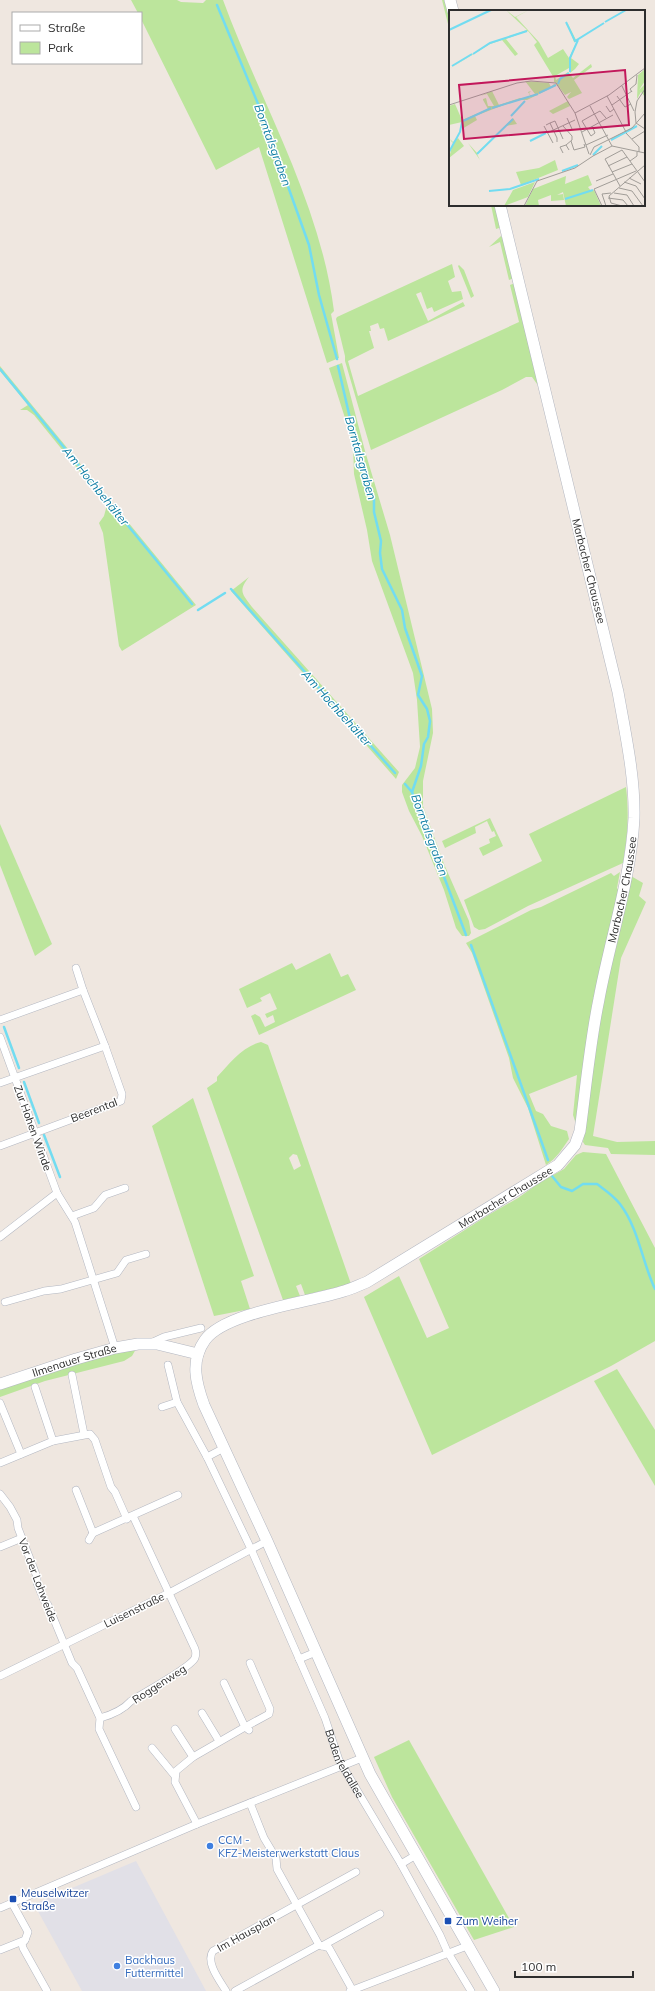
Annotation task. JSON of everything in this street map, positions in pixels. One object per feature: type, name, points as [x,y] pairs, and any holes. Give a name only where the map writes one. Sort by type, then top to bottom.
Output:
[{"type":"street","points":[[450,0],[453,10]]},
{"type":"street","name":"Marbacher Chaussee","points":[[198,1354],[205,1340],[215,1331],[230,1322],[247,1316],[345,1291],[367,1282],[558,1165],[576,1145],[580,1131],[599,998],[628,863],[634,817],[633,797],[627,744],[618,692],[500,206]]},
{"type":"street","name":"Beerental","points":[[35,1132],[121,1101],[122,1094],[76,968]]},
{"type":"street","points":[[0,1020],[83,990]]},
{"type":"street","name":"Zur Hohen Winde","points":[[0,1037],[57,1193],[72,1216],[115,1348]]},
{"type":"street","points":[[0,1083],[105,1046]]},
{"type":"street","points":[[0,1146],[35,1132]]},
{"type":"street","points":[[72,1216],[94,1208],[105,1195],[125,1188]]},
{"type":"street","points":[[0,1236],[57,1193]]},
{"type":"street","points":[[6,1302],[44,1291],[61,1289],[117,1273],[126,1260],[146,1254]]},
{"type":"street","name":"Ilmenauer Straße","points":[[151,1344],[164,1337],[201,1328]]},
{"type":"street","name":"Ilmenauer Straße","points":[[0,1384],[115,1348],[151,1344],[172,1347],[198,1354]]},
{"type":"street","name":"Bodenfeldallee","points":[[198,1354],[196,1364],[197,1384],[204,1404],[267,1541],[362,1758],[467,1946],[494,1991]]},
{"type":"street","name":"Bodenfeldallee","points":[[168,1365],[177,1402],[207,1457],[251,1549],[325,1718],[342,1765],[401,1864],[449,1954],[471,1991]]},
{"type":"street","points":[[72,1375],[84,1434]]},
{"type":"street","points":[[35,1387],[53,1441]]},
{"type":"street","points":[[162,1407],[177,1402]]},
{"type":"street","points":[[0,1403],[21,1454]]},
{"type":"street","points":[[0,1463],[53,1441],[90,1434],[95,1440],[111,1487],[116,1492],[169,1593]]},
{"type":"street","points":[[207,1457],[224,1448]]},
{"type":"street","points":[[76,1490],[91,1537],[178,1495]]},
{"type":"street","name":"Vor der Lohweide","points":[[0,1494],[15,1515],[44,1600],[48,1605],[72,1663],[77,1668],[100,1718],[99,1729],[136,1807]]},
{"type":"street","points":[[0,1547],[22,1538]]},
{"type":"street","name":"Luisenstraße","points":[[0,1676],[169,1593],[267,1541]]},
{"type":"street","name":"Roggenweg","points":[[100,1718],[127,1705],[143,1693],[176,1675],[195,1658],[195,1649],[169,1593]]},
{"type":"street","points":[[299,1659],[316,1652]]},
{"type":"street","points":[[174,1776],[179,1767],[193,1757],[219,1741],[247,1728],[270,1712],[250,1663]]},
{"type":"street","points":[[224,1683],[247,1728]]},
{"type":"street","points":[[202,1713],[219,1741]]},
{"type":"street","points":[[175,1729],[193,1757]]},
{"type":"street","points":[[152,1748],[174,1776],[175,1782],[197,1824]]},
{"type":"street","points":[[0,1908],[197,1824],[362,1758]]},
{"type":"street","points":[[250,1803],[264,1838],[276,1858],[277,1869],[320,1945],[329,1948],[352,1991],[467,1946]]},
{"type":"street","points":[[401,1864],[416,1855]]},
{"type":"street","name":"Im Hausplan","points":[[226,1991],[210,1961],[210,1955],[213,1951],[356,1872]]},
{"type":"street","points":[[12,1903],[28,1932],[22,1944],[23,1948],[47,1991]]},
{"type":"street","points":[[235,1991],[380,1914]]},
{"type":"street","points":[[0,1950],[25,1940]]},
{"type":"shaded area","points":[[136,1861],[206,1991],[82,1991],[34,1904]]},
{"type":"green space","points":[[131,0],[177,0],[181,2],[203,3],[206,0],[223,0],[288,153],[316,230],[327,270],[334,311],[331,314],[339,358],[327,363],[259,147],[216,170],[142,21],[142,12],[137,12]]},
{"type":"green space","points":[[442,0],[447,0],[449,10],[449,28]]},
{"type":"green space","points":[[491,206],[496,206],[502,227],[496,229]]},
{"type":"green space","points":[[501,236],[505,242],[514,278],[509,280],[500,242],[489,247]]},
{"type":"green space","points":[[452,264],[455,277],[448,281],[452,292],[461,291],[463,299],[434,312],[432,307],[427,309],[421,292],[416,294],[428,321],[463,302],[465,306],[388,341],[384,328],[380,329],[378,323],[370,326],[371,331],[369,331],[374,348],[348,361],[358,396],[519,322],[510,285],[515,283],[539,384],[537,384],[532,377],[526,377],[502,390],[371,450],[345,361],[336,319],[337,317]]},
{"type":"green space","points":[[459,265],[464,270],[474,296],[471,298],[458,266]]},
{"type":"green space","points":[[342,363],[365,451],[390,535],[432,709],[433,733],[423,781],[423,806],[444,864],[469,921],[471,933],[469,936],[462,936],[456,928],[444,890],[402,792],[402,785],[415,768],[420,747],[417,700],[413,673],[372,561],[367,530],[354,474],[353,443],[329,368]]},
{"type":"green space","points":[[0,366],[196,605],[122,651],[119,646],[103,533],[99,523],[104,516],[107,505],[34,415],[27,410],[20,410],[28,405],[0,371]]},
{"type":"green space","points":[[249,577],[242,589],[246,599],[399,772],[396,779],[231,591]]},
{"type":"green space","points":[[626,787],[628,825],[623,863],[528,906],[485,929],[479,930],[474,927],[464,900],[542,861],[529,834]]},
{"type":"green space","points":[[490,818],[503,846],[483,856],[479,848],[490,843],[489,839],[496,836],[494,831],[492,832],[487,821],[475,827],[476,833],[445,848],[442,841]]},
{"type":"green space","points":[[0,824],[52,944],[35,956],[0,865]]},
{"type":"green space","points":[[620,872],[617,888],[619,891],[576,1124],[573,1115],[577,1075],[529,1094],[536,1111],[543,1114],[551,1126],[567,1131],[569,1139],[562,1150],[546,1165],[528,1108],[513,1078],[509,1058],[472,953],[466,943],[531,910],[541,907],[611,873],[614,876]]},
{"type":"green space","points":[[631,876],[643,883],[639,896],[646,902],[621,958],[593,1136],[617,1142],[655,1141],[655,1155],[611,1154],[608,1148],[585,1145],[583,1142],[603,999]]},
{"type":"green space","points":[[330,953],[341,977],[348,974],[356,990],[259,1035],[251,1016],[255,1014],[260,1017],[265,1027],[275,1022],[273,1015],[267,1018],[265,1014],[277,1009],[270,993],[260,998],[262,1001],[247,1008],[239,989],[292,963],[296,970]]},
{"type":"green space","points":[[261,1042],[268,1045],[351,1284],[305,1295],[301,1284],[296,1286],[300,1296],[283,1300],[207,1088],[217,1081],[217,1077],[231,1061],[242,1051]],"holes":[[[293,1154],[297,1155],[301,1166],[294,1170],[289,1158]]]},
{"type":"green space","points":[[193,1098],[254,1276],[241,1281],[250,1309],[214,1316],[152,1126]]},
{"type":"green space","points":[[583,1152],[606,1154],[655,1248],[655,1341],[611,1366],[432,1455],[364,1297],[399,1276],[427,1338],[449,1328],[419,1259],[518,1198],[539,1183],[564,1169],[576,1155]]},
{"type":"green space","points":[[136,1349],[132,1356],[124,1361],[45,1381],[0,1397],[0,1388],[99,1357]]},
{"type":"green space","points":[[617,1369],[655,1430],[655,1486],[594,1381]]},
{"type":"green space","points":[[409,1740],[514,1927],[474,1940],[392,1797],[374,1757]]},
{"type":"waterway","name":"Borntalsgraben","points":[[217,5],[261,111],[309,245],[319,295],[337,359]]},
{"type":"waterway","name":"Borntalsgraben","points":[[338,366],[360,462],[374,498],[374,512],[381,541],[380,553],[382,569],[402,610],[405,628],[422,676],[418,695],[427,709],[430,721],[428,737],[424,744],[421,766],[412,792],[466,935]]},
{"type":"waterway","name":"Am Hochbehälter","points":[[0,369],[192,604]]},
{"type":"waterway","name":"Am Hochbehälter","points":[[231,589],[395,773]]},
{"type":"waterway","name":"Am Hochbehälter","points":[[198,610],[225,593]]},
{"type":"waterway","name":"Am Hochbehälter","points":[[405,784],[412,792]]},
{"type":"waterway","name":"Borntalsgraben","points":[[471,945],[548,1160]]},
{"type":"waterway","points":[[4,1027],[19,1068]]},
{"type":"waterway","points":[[24,1082],[39,1123]]},
{"type":"waterway","points":[[44,1135],[60,1177]]},
{"type":"waterway","name":"Borntalsgraben","points":[[552,1176],[561,1187],[572,1191],[583,1184],[597,1184],[618,1201],[632,1224],[655,1289]]},
{"type":"place","name":"CCM - KFZ-Meisterwerkstatt Claus","points":[[210,1846]]},
{"type":"place","name":"Meuselwitzer Straße","points":[[13,1899]]},
{"type":"place","name":"Zum Weiher","points":[[448,1921]]},
{"type":"place","name":"Backhaus Futtermittel","points":[[117,1966]]}]
